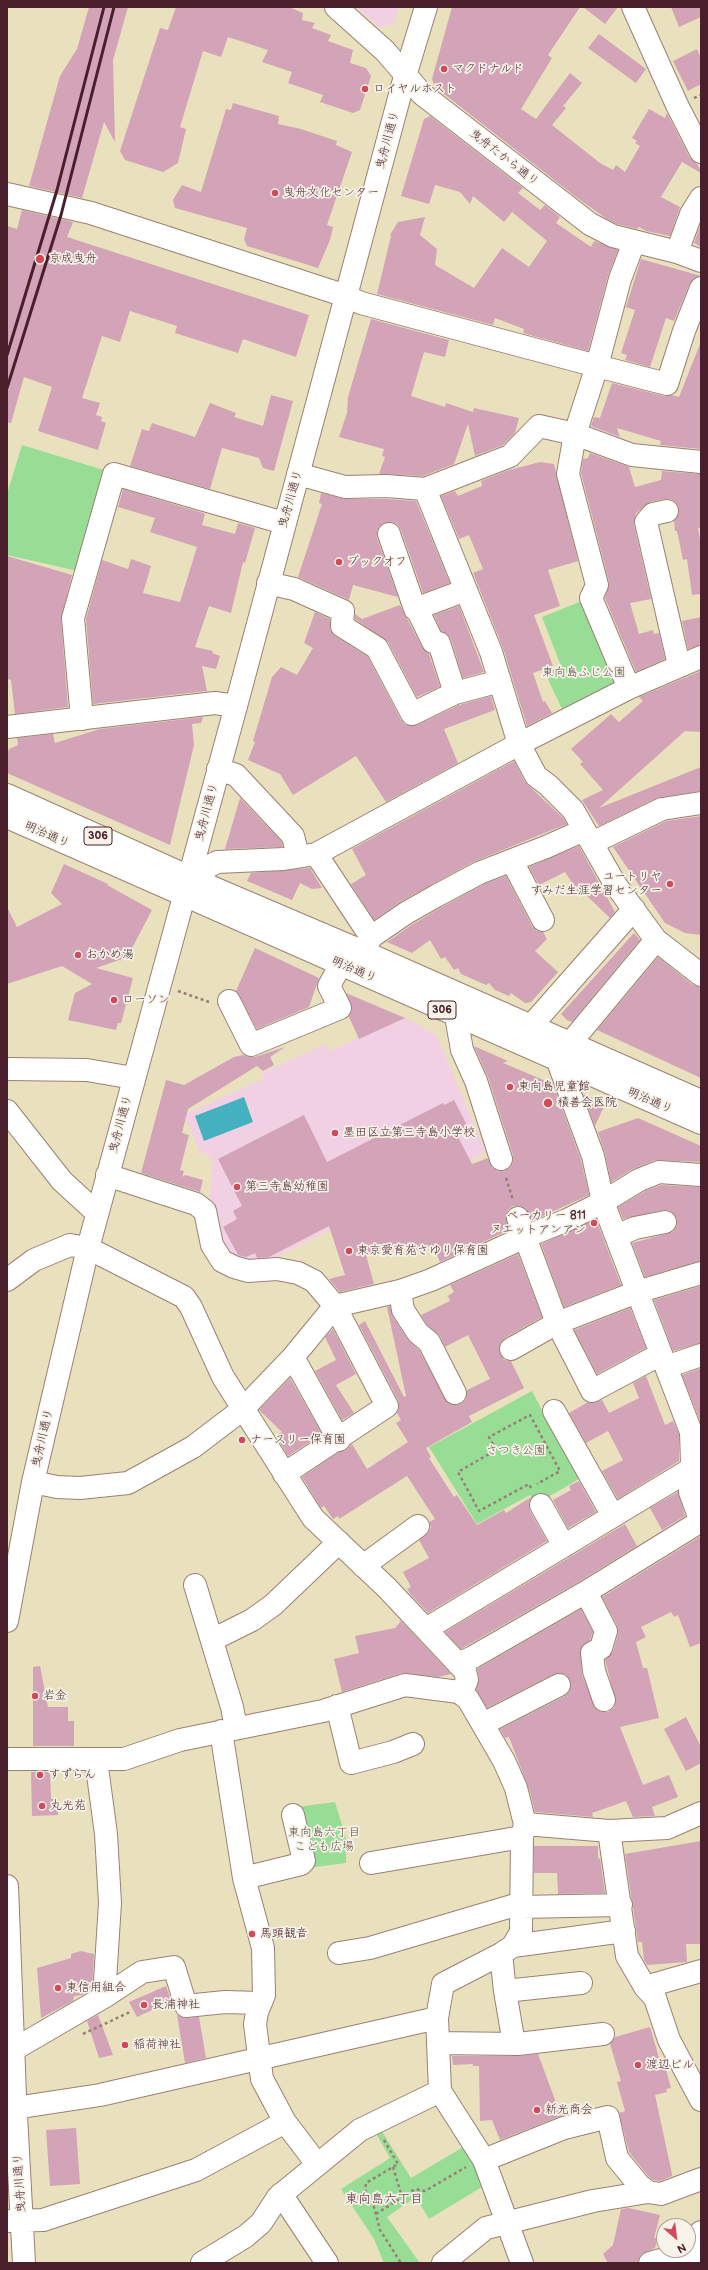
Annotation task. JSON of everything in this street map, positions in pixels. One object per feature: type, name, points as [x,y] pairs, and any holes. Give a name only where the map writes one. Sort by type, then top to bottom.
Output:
[{"type":"main road","name":"曳舟たから通り","points":[[336,7],[385,51],[405,76],[426,97],[570,210],[602,231],[634,242],[677,252],[701,261]]},
{"type":"main road","name":"曳舟川通り","points":[[7,1621],[33,1482],[97,1213],[236,706],[405,76],[426,7]]},
{"type":"main road","points":[[633,7],[677,105],[701,152]]},
{"type":"main road","points":[[7,194],[92,213],[346,296],[361,303],[667,384],[684,331],[701,288]]},
{"type":"main road","points":[[677,252],[691,214],[701,198]]},
{"type":"main road","points":[[629,688],[591,598],[597,585],[568,474],[575,434],[597,366],[620,279],[634,242]]},
{"type":"main road","points":[[298,474],[345,487],[386,486],[425,489],[510,456],[539,426],[575,434],[632,455],[701,462]]},
{"type":"main road","points":[[82,719],[73,618],[114,474],[284,523]]},
{"type":"main road","points":[[425,489],[491,652],[518,744],[536,776],[548,785],[573,810],[615,884],[656,940],[701,975]]},
{"type":"main road","points":[[666,511],[653,514],[646,522],[679,665]]},
{"type":"main road","points":[[389,534],[415,609],[417,609],[433,642],[439,643],[455,693]]},
{"type":"main road","points":[[268,584],[294,590],[343,611],[342,626],[377,648],[412,714],[455,693],[500,681]]},
{"type":"main road","points":[[417,609],[466,590]]},
{"type":"main road","points":[[186,886],[217,862],[284,859],[307,855],[518,744],[629,688],[679,665],[701,657]]},
{"type":"main road","points":[[7,727],[215,703],[236,706]]},
{"type":"main road","points":[[218,769],[236,775],[293,836],[367,944],[406,913],[479,873],[662,809],[701,803]]},
{"type":"main road","name":"明治通り","points":[[7,795],[341,964],[456,1016],[563,1051],[701,1101]]},
{"type":"main road","name":"明治通り","points":[[7,817],[186,886],[367,944],[530,1027],[563,1051],[701,1123]]},
{"type":"main road","points":[[512,861],[543,920]]},
{"type":"main road","points":[[530,1027],[634,909]]},
{"type":"main road","points":[[458,1664],[473,1657],[586,1592],[701,1521],[690,1492],[696,1466],[696,1430],[664,1361],[603,1202],[593,1156],[563,1051],[656,940]]},
{"type":"main road","points":[[229,1001],[251,1045],[340,1008],[329,986],[341,964]]},
{"type":"main road","points":[[456,1016],[462,1050],[476,1081],[501,1159]]},
{"type":"main road","points":[[7,1069],[87,1070],[133,1078]]},
{"type":"main road","points":[[10,1122],[62,1181],[97,1213]]},
{"type":"main road","points":[[33,1482],[57,1487],[80,1488],[128,1483],[193,1447],[243,1409],[293,1357],[335,1306],[400,1291],[431,1280],[522,1227],[567,1220],[603,1202],[639,1180],[659,1172],[701,1175]]},
{"type":"main road","points":[[107,1175],[196,1204],[205,1211],[212,1245],[222,1261],[234,1268],[248,1270],[277,1269],[298,1273],[314,1282],[335,1306],[387,1406],[339,1440],[284,1474]]},
{"type":"main road","points":[[616,1236],[635,1228],[665,1222]]},
{"type":"main road","points":[[522,1227],[557,1323],[592,1391],[664,1361],[701,1355]]},
{"type":"main road","points":[[7,1280],[34,1260],[70,1245],[88,1248],[184,1297],[192,1307],[223,1377],[313,1518],[364,1566],[426,1629],[465,1672],[467,1680],[461,1694]]},
{"type":"main road","points":[[511,1349],[557,1323],[637,1292],[701,1273]]},
{"type":"main road","points":[[400,1291],[403,1310],[418,1333],[429,1342],[455,1393]]},
{"type":"main road","points":[[293,1357],[339,1440]]},
{"type":"main road","points":[[554,1411],[613,1516]]},
{"type":"main road","points":[[426,1629],[696,1466]]},
{"type":"main road","points":[[536,1496],[564,1546]]},
{"type":"main road","points":[[364,1566],[418,1526]]},
{"type":"main road","points":[[212,1640],[252,1620],[273,1605],[339,1542]]},
{"type":"main road","points":[[195,1585],[232,1706],[228,1729],[244,1878],[263,1948],[265,1982],[255,2024],[258,2059],[262,2079],[285,2122],[317,2164]]},
{"type":"main road","points":[[586,1592],[606,1631],[600,1648],[592,1653],[594,1671],[604,1700]]},
{"type":"main road","points":[[7,1759],[124,1759],[180,1740],[337,1706],[405,1685],[422,1686],[461,1694],[468,1699],[507,1768],[516,1788],[523,1831],[521,1932],[507,1950],[505,1991],[514,2044]]},
{"type":"main road","points":[[483,1724],[559,1685]]},
{"type":"main road","points":[[337,1706],[351,1764],[393,1752],[413,1744]]},
{"type":"main road","points":[[96,1760],[106,1834],[110,1903],[104,1997]]},
{"type":"main road","points":[[371,1863],[523,1831],[609,1831],[667,1828],[701,1813]]},
{"type":"main road","points":[[244,1878],[301,1864],[304,1861],[293,1816]]},
{"type":"main road","points":[[609,1831],[621,1905],[627,1956],[645,1987],[655,1998],[668,2040],[701,2100]]},
{"type":"main road","name":"曳舟川通り","points":[[7,1886],[13,2050],[12,2100],[15,2221],[24,2263]]},
{"type":"main road","points":[[338,1953],[370,1948],[521,1905],[621,1905]]},
{"type":"main road","points":[[518,2261],[506,2223],[440,2091],[437,2018],[443,1984],[507,1950],[518,1946],[624,1931]]},
{"type":"main road","points":[[13,2050],[104,1997],[142,1972],[174,1967],[186,2006],[225,2002],[261,2003]]},
{"type":"main road","points":[[645,1987],[701,1971]]},
{"type":"main road","points":[[505,1991],[581,1983]]},
{"type":"main road","points":[[12,2100],[100,2095],[437,2018]]},
{"type":"main road","points":[[438,2043],[514,2044],[603,2034]]},
{"type":"main road","points":[[202,2263],[246,2236],[261,2223],[281,2194],[344,2141],[373,2122],[440,2091]]},
{"type":"main road","points":[[475,2161],[564,2128],[608,2117],[617,2158],[639,2185],[648,2192]]},
{"type":"main road","points":[[15,2221],[50,2218],[196,2170],[285,2122]]},
{"type":"main road","points":[[443,2263],[486,2228],[593,2201],[648,2192],[661,2194],[701,2179]]},
{"type":"main road","points":[[281,2194],[327,2263]]},
{"type":"main road","points":[[650,2263],[671,2257],[695,2260],[701,2232]]},
{"type":"path","points":[[159,984],[217,1004],[229,1001]]},
{"type":"path","points":[[501,1159],[522,1227]]},
{"type":"path","points":[[530,1415],[560,1471],[536,1496],[529,1484],[479,1511],[458,1472],[496,1450],[489,1437],[530,1415]]},
{"type":"path","points":[[373,2122],[398,2164],[366,2183],[365,2190],[376,2214],[380,2230],[401,2263]]},
{"type":"path","points":[[376,2214],[415,2189],[425,2191],[475,2161]]},
{"type":"path","points":[[393,2167],[402,2197]]},
{"type":"shaded area","points":[[356,7],[399,7],[394,23],[380,28]]},
{"type":"shaded area","name":"墨田区立第三寺島小学校","points":[[404,1017],[437,1036],[486,1152],[258,1266],[235,1262],[218,1246],[209,1202],[213,1164],[207,1152],[201,1155],[184,1115],[264,1078],[262,1073],[326,1044],[330,1051]]},
{"type":"green space","points":[[22,445],[107,471],[78,571],[7,555],[7,494]]},
{"type":"green space","name":"東向島ふじ公園","points":[[582,601],[616,685],[563,711],[545,673],[561,666],[542,617]]},
{"type":"green space","name":"さつき公園","points":[[532,1391],[545,1416],[586,1475],[536,1504],[530,1495],[477,1524],[429,1447]]},
{"type":"green space","name":"東向島六丁目 こども広場","points":[[335,1802],[346,1838],[346,1863],[308,1868],[297,1807]]},
{"type":"green space","points":[[378,2125],[411,2178],[470,2143],[487,2184],[429,2219],[416,2197],[387,2217],[420,2263],[384,2263],[374,2239],[341,2189],[390,2158],[373,2128]]},
{"type":"water","points":[[244,1097],[253,1122],[204,1141],[195,1116]]},
{"type":"building","points":[[89,7],[128,7],[113,60],[115,142],[104,122],[82,198],[29,186],[60,76],[77,49]]},
{"type":"building","points":[[176,7],[289,7],[303,13],[302,20],[315,23],[312,28],[331,35],[328,41],[353,50],[350,63],[366,68],[371,76],[360,110],[353,113],[320,102],[323,95],[288,83],[292,72],[262,62],[268,50],[228,37],[221,57],[203,51],[180,127],[186,129],[178,163],[163,172],[125,160],[120,151],[160,28],[168,30]]},
{"type":"building","points":[[452,7],[580,7],[548,55],[552,58],[521,109],[536,119],[570,73],[582,83],[563,106],[566,108],[552,125],[600,163],[613,170],[616,165],[625,172],[640,146],[635,143],[637,141],[632,138],[649,109],[665,118],[667,113],[690,158],[697,164],[701,171],[701,173],[682,162],[661,197],[680,207],[670,236],[646,231],[639,227],[637,229],[617,224],[607,219],[576,197],[435,87],[432,79]]},
{"type":"building","points":[[583,7],[618,7],[605,24]]},
{"type":"building","points":[[671,7],[701,7],[701,17],[679,27]]},
{"type":"building","points":[[599,34],[646,69],[636,83],[588,48]]},
{"type":"building","points":[[697,49],[701,58],[701,84],[688,91],[673,61]]},
{"type":"building","points":[[233,103],[279,116],[278,124],[301,129],[337,141],[336,145],[352,152],[327,225],[333,227],[330,240],[318,268],[247,246],[244,239],[247,228],[175,208],[173,200],[182,185],[201,192],[226,109],[231,110]]},
{"type":"building","points":[[430,116],[523,188],[518,193],[540,210],[545,205],[560,217],[556,223],[591,247],[594,241],[618,250],[608,276],[588,351],[523,333],[524,329],[495,318],[493,325],[377,294],[390,235],[398,222],[425,217],[420,235],[437,249],[435,265],[474,288],[502,248],[529,267],[547,241],[512,212],[504,222],[473,196],[470,204],[460,192],[435,185],[429,204],[401,196],[424,119]]},
{"type":"building","points":[[22,210],[73,222],[67,237],[309,315],[296,357],[243,339],[238,353],[175,333],[177,326],[130,311],[120,342],[102,336],[82,398],[100,403],[96,415],[102,417],[101,421],[106,423],[98,450],[38,431],[52,387],[24,377],[11,423],[7,422],[7,226],[17,229]]},
{"type":"building","points":[[701,223],[701,247],[694,243]]},
{"type":"building","points":[[641,259],[701,276],[694,278],[690,283],[674,321],[666,318],[650,367],[625,360],[627,355],[621,353],[635,310],[626,307]]},
{"type":"building","points":[[371,319],[449,340],[445,357],[424,352],[411,396],[445,407],[446,403],[473,412],[474,408],[519,418],[515,433],[503,445],[475,456],[468,424],[454,464],[423,476],[379,474],[385,457],[382,456],[384,449],[339,437],[347,413],[348,397]]},
{"type":"building","points":[[700,344],[701,449],[660,445],[661,441],[617,428],[620,437],[591,426],[594,417],[600,418],[612,383],[664,396],[672,395],[679,397]]},
{"type":"building","points":[[271,395],[293,401],[274,471],[263,468],[259,458],[222,448],[210,489],[130,466],[142,429],[149,431],[152,423],[195,437],[210,403],[236,413],[234,417],[263,426]]},
{"type":"building","points":[[590,453],[629,467],[635,487],[661,480],[662,471],[701,474],[701,528],[698,528],[701,545],[701,594],[692,595],[687,559],[683,560],[677,531],[675,531],[674,521],[679,514],[676,503],[671,499],[650,502],[636,513],[634,525],[651,599],[630,603],[639,634],[653,630],[654,634],[659,633],[665,659],[636,672],[605,598],[609,582],[581,473],[583,459],[588,458]]},
{"type":"building","points":[[540,462],[554,464],[578,561],[548,570],[560,606],[534,615],[553,666],[533,673],[543,702],[545,701],[552,713],[527,726],[503,648],[473,573],[483,569],[469,535],[459,539],[441,496],[455,491],[458,496],[482,486],[481,481],[506,471]]},
{"type":"building","points":[[123,489],[203,513],[205,514],[202,525],[235,534],[238,523],[255,528],[245,563],[243,562],[231,613],[209,606],[195,647],[213,651],[212,653],[220,656],[216,669],[202,666],[207,691],[93,704],[86,619],[102,560],[128,569],[131,559],[151,566],[143,593],[180,602],[197,547],[150,532],[155,518],[118,507]]},
{"type":"building","points":[[321,493],[345,499],[416,501],[450,583],[423,593],[401,530],[397,524],[391,522],[380,526],[377,531],[377,538],[398,597],[353,585],[349,600],[298,577],[322,504],[319,503]]},
{"type":"building","points":[[7,556],[72,575],[61,619],[68,707],[15,714],[11,680],[7,679]]},
{"type":"building","points":[[400,605],[422,647],[429,654],[440,687],[417,697],[388,642],[355,619],[355,614],[362,619]]},
{"type":"building","points":[[459,606],[484,672],[463,678],[451,639],[447,634],[441,631],[434,615]]},
{"type":"building","points":[[315,612],[330,619],[331,631],[335,636],[368,657],[401,720],[406,725],[417,725],[459,705],[491,696],[495,710],[444,729],[458,763],[386,802],[356,756],[293,795],[280,774],[248,760],[255,742],[253,741],[272,677],[281,667],[297,675],[313,648],[304,643]]},
{"type":"building","points":[[701,617],[701,645],[688,649],[682,621]]},
{"type":"building","points":[[701,671],[701,732],[685,731],[599,808],[701,767],[701,791],[657,798],[599,826],[582,800],[603,790],[580,764],[583,762],[571,749],[611,714],[619,722],[643,701],[639,697]]},
{"type":"building","points":[[203,717],[201,723],[192,724],[194,745],[170,845],[7,773],[7,754],[9,749],[18,745],[17,738],[53,734],[55,743],[100,729]]},
{"type":"building","points":[[514,761],[525,782],[563,818],[567,824],[473,862],[400,902],[374,920],[351,884],[366,875],[352,849]]},
{"type":"building","points":[[240,798],[282,842],[283,847],[225,849]]},
{"type":"building","name":"ユートリヤ すみだ生涯学習センター","points":[[701,816],[701,935],[685,933],[665,923],[613,847],[666,821]]},
{"type":"building","points":[[579,846],[615,912],[610,918],[585,894],[581,896],[565,872],[539,885],[529,867]]},
{"type":"building","points":[[64,864],[108,884],[107,885],[152,910],[130,952],[131,956],[96,968],[133,978],[121,1023],[118,1023],[116,1030],[68,1020],[75,993],[92,984],[62,966],[7,984],[7,907],[17,927],[62,904],[51,893]]},
{"type":"building","points":[[310,868],[322,888],[312,889],[300,883],[292,900],[247,881],[251,873]]},
{"type":"building","points":[[506,876],[532,926],[537,931],[543,932],[547,939],[535,951],[558,972],[531,1002],[525,1003],[511,993],[509,996],[495,990],[489,983],[486,985],[461,974],[458,968],[454,970],[445,957],[441,959],[430,940],[412,953],[387,942],[413,924],[442,907],[484,884]]},
{"type":"building","points":[[634,933],[640,940],[572,1022],[567,1020],[561,1014]]},
{"type":"building","points":[[255,948],[319,978],[309,1007],[257,1029],[236,991]]},
{"type":"building","points":[[658,957],[693,985],[701,987],[701,1078],[597,1030]]},
{"type":"building","points":[[346,993],[405,1018],[359,1039],[349,1017],[352,1009]]},
{"type":"building","points":[[474,1046],[508,1061],[503,1063],[553,1084],[581,1160],[589,1195],[532,1221],[526,1208],[513,1206],[508,1210],[506,1216],[509,1230],[440,1262],[433,1245],[415,1252],[412,1243],[394,1250],[392,1246],[366,1255],[374,1284],[340,1292],[329,1279],[345,1275],[329,1226],[269,1257],[257,1258],[255,1253],[246,1257],[238,1255],[223,1227],[237,1219],[233,1211],[242,1206],[218,1159],[304,1115],[327,1162],[443,1103],[444,1105],[454,1100],[469,1129],[457,1135],[472,1164],[488,1158],[492,1168],[498,1171],[504,1171],[510,1168],[513,1162],[513,1155],[488,1077]]},
{"type":"building","points":[[285,1047],[270,1057],[274,1065],[263,1071],[257,1066],[188,1109],[182,1133],[189,1135],[180,1170],[184,1171],[182,1177],[185,1175],[203,1180],[200,1192],[141,1173],[166,1080],[184,1085],[234,1057],[243,1055],[255,1057]]},
{"type":"building","points":[[583,1094],[605,1104],[595,1126]]},
{"type":"building","points":[[638,1118],[701,1146],[701,1162],[655,1160],[633,1169],[611,1182],[605,1153],[598,1132]]},
{"type":"building","points":[[661,1185],[701,1187],[701,1261],[645,1277],[632,1243],[673,1232],[677,1226],[677,1219],[669,1210],[663,1210],[623,1219],[618,1207],[645,1191]]},
{"type":"building","points":[[596,1219],[621,1285],[564,1307],[541,1244]]},
{"type":"building","points":[[518,1254],[542,1317],[505,1338],[500,1343],[499,1349],[504,1360],[511,1361],[524,1388],[469,1416],[472,1422],[426,1448],[431,1457],[429,1458],[454,1497],[457,1495],[477,1525],[504,1510],[506,1513],[531,1497],[529,1504],[530,1511],[547,1541],[428,1613],[407,1589],[411,1587],[403,1572],[429,1558],[419,1540],[429,1531],[431,1527],[429,1522],[435,1519],[407,1476],[339,1519],[338,1516],[333,1519],[324,1506],[321,1508],[302,1477],[339,1452],[345,1451],[352,1444],[367,1469],[408,1442],[396,1423],[401,1420],[397,1413],[399,1406],[398,1400],[359,1325],[365,1321],[404,1397],[406,1396],[387,1307],[390,1306],[393,1317],[408,1340],[419,1350],[448,1403],[454,1405],[461,1404],[466,1399],[467,1390],[490,1379],[468,1335],[445,1347],[440,1336],[427,1325],[421,1315],[450,1301],[448,1296],[454,1292],[450,1285]]},
{"type":"building","points":[[701,1286],[701,1343],[673,1351],[654,1300]]},
{"type":"building","points":[[630,1308],[646,1348],[597,1374],[574,1330]]},
{"type":"building","points":[[333,1329],[356,1374],[336,1385],[354,1413],[342,1420],[315,1371],[336,1360],[325,1337]]},
{"type":"building","points":[[701,1368],[701,1423],[682,1375]]},
{"type":"building","points":[[646,1376],[665,1425],[673,1421],[679,1434],[679,1461],[618,1499],[602,1471],[623,1460],[608,1431],[586,1443],[569,1413],[588,1402],[592,1403],[602,1400],[609,1413],[639,1398],[633,1383]]},
{"type":"building","points":[[290,1378],[322,1434],[288,1456],[276,1436],[282,1432],[259,1410]]},
{"type":"building","points":[[579,1481],[596,1512],[568,1528],[553,1500],[571,1490],[569,1486]]},
{"type":"building","points":[[678,1492],[685,1516],[662,1530],[650,1508]]},
{"type":"building","points":[[625,1524],[637,1546],[580,1581],[461,1649],[445,1632]]},
{"type":"building","points":[[701,1536],[701,1643],[690,1647],[678,1615],[674,1617],[671,1612],[641,1627],[646,1637],[636,1642],[643,1668],[647,1668],[659,1718],[620,1727],[643,1785],[669,1775],[678,1797],[652,1807],[655,1816],[633,1817],[626,1801],[592,1813],[593,1817],[535,1812],[530,1792],[509,1737],[505,1738],[500,1729],[565,1696],[570,1691],[570,1680],[565,1674],[554,1674],[487,1708],[476,1690],[479,1678],[477,1669],[581,1609],[593,1632],[590,1640],[581,1648],[582,1675],[596,1709],[602,1712],[608,1712],[614,1708],[616,1702],[605,1660],[613,1652],[618,1634],[617,1625],[602,1597]]},
{"type":"building","points":[[401,1621],[451,1674],[438,1677],[402,1673],[342,1692],[334,1659],[359,1653],[355,1636],[395,1628]]},
{"type":"building","points":[[40,1666],[48,1707],[68,1707],[68,1721],[74,1721],[74,1746],[33,1746],[33,1667]]},
{"type":"building","points":[[686,1717],[701,1747],[701,1763],[686,1771],[664,1729]]},
{"type":"building","points":[[31,1772],[50,1772],[51,1799],[58,1799],[58,1815],[32,1816]]},
{"type":"building","points":[[701,1841],[701,1944],[686,1944],[687,1962],[647,1965],[644,1960],[642,1942],[638,1942],[625,1854]]},
{"type":"building","points":[[534,1846],[598,1846],[598,1859],[600,1858],[605,1893],[558,1894],[557,1873],[534,1873]]},
{"type":"building","points":[[81,1951],[94,1954],[92,1990],[82,1995],[74,1996],[73,2001],[41,2018],[37,1968],[71,1958],[71,1954]]},
{"type":"building","points":[[166,1986],[171,2001],[137,2017],[129,2002]]},
{"type":"building","points":[[98,2015],[113,2055],[99,2058],[87,2021]]},
{"type":"building","points":[[177,2015],[187,2018],[199,2017],[206,2058],[185,2063]]},
{"type":"building","points":[[650,2027],[662,2068],[665,2066],[671,2088],[666,2089],[667,2092],[655,2095],[672,2174],[672,2176],[660,2181],[653,2180],[648,2176],[629,2152],[619,2113],[625,2111],[617,2082],[621,2081],[610,2044],[615,2037]]},
{"type":"building","points":[[538,2054],[561,2116],[500,2140],[492,2120],[480,2121],[479,2066],[473,2066],[473,2064],[453,2065],[452,2056],[518,2056]]},
{"type":"building","points":[[76,2128],[80,2184],[50,2186],[46,2130]]},
{"type":"building","points":[[629,2208],[660,2215],[659,2218],[656,2218],[656,2230],[654,2238],[656,2238],[655,2248],[641,2254],[637,2263],[608,2263],[603,2254],[613,2245],[621,2209]]},
{"type":"railway","points":[[7,355],[57,190],[104,7]]},
{"type":"railway","points":[[7,388],[61,215],[114,7]]},
{"type":"place","name":"マクドナルド","points":[[444,69]]},
{"type":"place","name":"ロイヤルホスト","points":[[365,89]]},
{"type":"place","name":"曳舟文化センター","points":[[275,193]]},
{"type":"place","name":"京成曳舟","points":[[40,259]]},
{"type":"place","name":"ブックオフ","points":[[339,562]]},
{"type":"place","name":"ユートリヤ すみだ生涯学習センター","points":[[670,884]]},
{"type":"place","name":"おかめ湯","points":[[78,955]]},
{"type":"place","name":"ローソン","points":[[114,1000]]},
{"type":"place","name":"東向島児童館","points":[[510,1087]]},
{"type":"place","name":"積善会医院","points":[[548,1103]]},
{"type":"place","name":"墨田区立第三寺島小学校","points":[[335,1133]]},
{"type":"place","name":"第三寺島幼稚園","points":[[237,1187]]},
{"type":"place","name":"ベーカリー 811 ヌエットアンアン","points":[[594,1223]]},
{"type":"place","name":"東京愛育苑さゆり保育園","points":[[349,1251]]},
{"type":"place","name":"ナースリー保育園","points":[[242,1440]]},
{"type":"place","name":"岩金","points":[[35,1696]]},
{"type":"place","name":"すずらん","points":[[40,1775]]},
{"type":"place","name":"丸光苑","points":[[42,1806]]},
{"type":"place","name":"馬頭観音","points":[[252,1934]]},
{"type":"place","name":"東信用組合","points":[[58,1988]]},
{"type":"place","name":"長浦神社","points":[[144,2005]]},
{"type":"place","name":"稲荷神社","points":[[125,2045]]},
{"type":"place","name":"渡辺ビル","points":[[638,2065]]},
{"type":"place","name":"新光商会","points":[[537,2110]]},
{"type":"district","name":"東向島六丁目","points":[[384,2200]]}]
